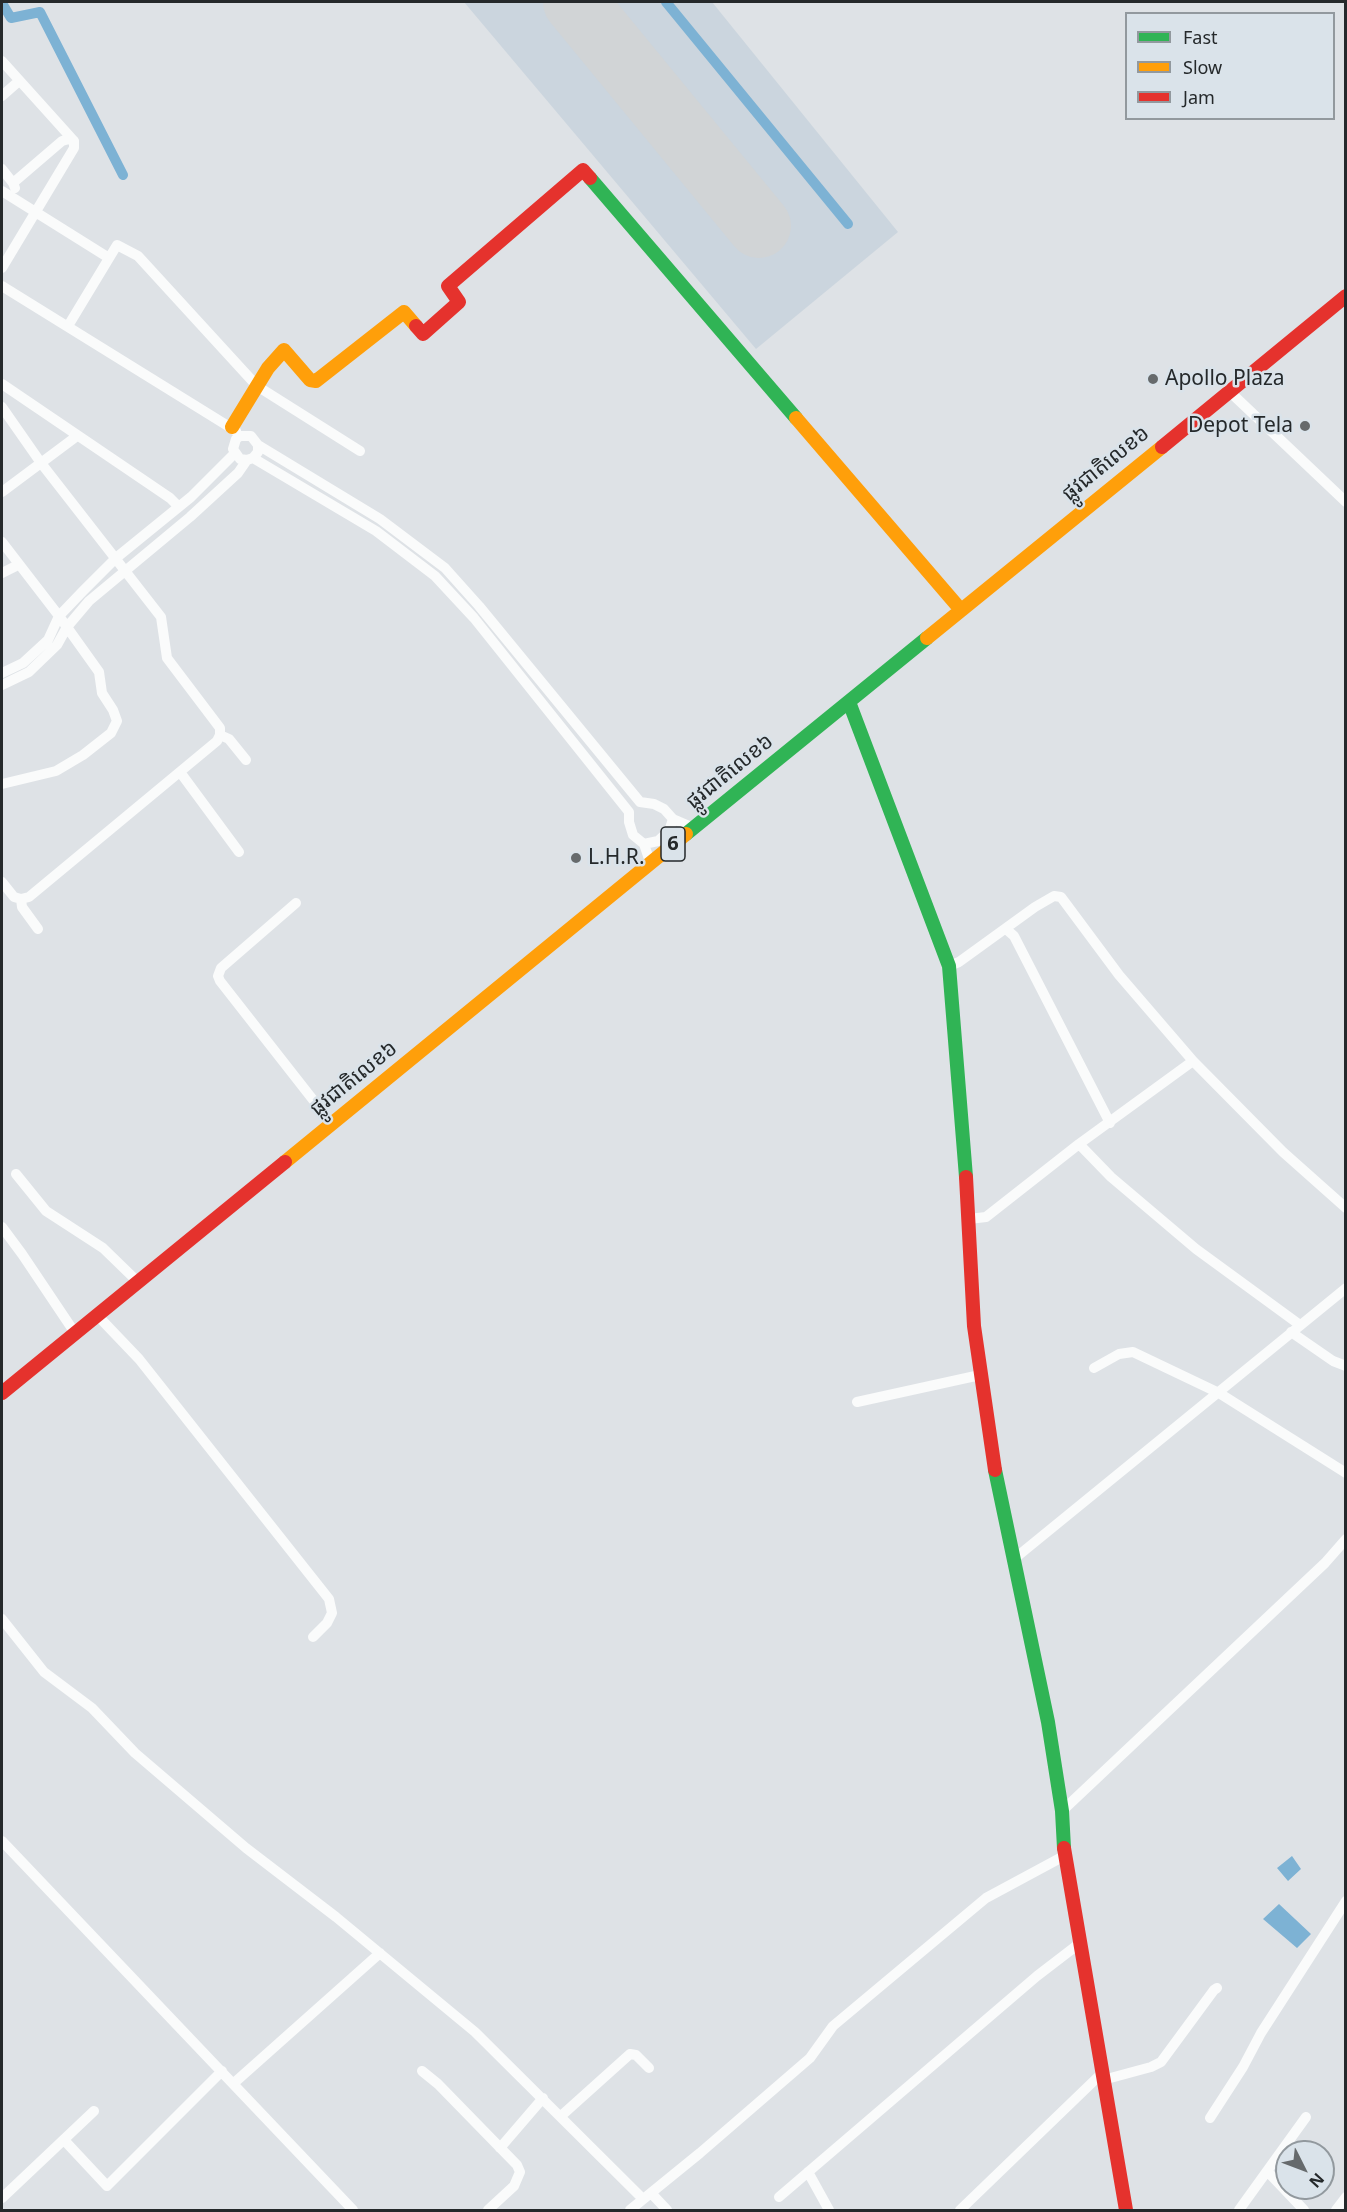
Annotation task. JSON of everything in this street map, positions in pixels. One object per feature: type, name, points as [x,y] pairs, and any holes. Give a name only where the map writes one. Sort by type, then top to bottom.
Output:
[{"type":"main road","points":[[236,431],[257,386],[268,368],[284,350],[310,380],[316,381],[404,312],[423,334],[459,302],[447,286],[583,171],[960,610]]},
{"type":"main road","name":"ផ្លូវជាតិលេខ៦","points":[[2,1393],[1346,296]]},
{"type":"main road","points":[[849,702],[948,966],[969,1219],[974,1326],[980,1375],[994,1464],[1048,1722],[1062,1811],[1064,1856],[1126,2211]]},
{"type":"street","points":[[2,60],[74,141],[75,148],[2,268]]},
{"type":"street","points":[[2,96],[19,81]]},
{"type":"street","points":[[13,183],[62,141],[69,139],[74,141]]},
{"type":"street","points":[[2,169],[13,183],[18,202]]},
{"type":"street","points":[[2,191],[109,258]]},
{"type":"street","points":[[68,326],[117,245],[138,256],[257,386],[360,451]]},
{"type":"street","points":[[2,286],[236,431],[251,436],[258,445],[380,519],[445,568],[640,802],[654,804],[664,809],[673,819],[694,828]]},
{"type":"street","points":[[2,384],[170,498],[179,507]]},
{"type":"street","points":[[1228,391],[1346,502]]},
{"type":"street","points":[[2,407],[41,463],[161,617],[167,658],[220,728],[217,741],[29,897],[21,899],[14,897],[2,882]]},
{"type":"street","points":[[236,431],[233,444],[234,454],[240,459],[250,459],[376,531],[435,576],[474,618],[615,793],[629,812],[633,835],[644,844],[650,862]]},
{"type":"street","points":[[2,492],[77,436]]},
{"type":"street","points":[[2,685],[29,672],[57,645],[67,627],[90,601],[238,473],[258,452],[258,445]]},
{"type":"street","points":[[2,673],[23,663],[48,640],[59,616],[116,558],[179,507],[234,454]]},
{"type":"street","points":[[2,543],[99,672],[102,693],[117,721],[111,734],[56,771],[2,784]]},
{"type":"street","points":[[2,573],[18,565]]},
{"type":"street","points":[[435,576],[445,568]]},
{"type":"street","points":[[220,735],[229,739],[246,760]]},
{"type":"street","points":[[180,772],[239,852]]},
{"type":"street","points":[[644,844],[658,841],[669,831],[673,819]]},
{"type":"street","points":[[948,966],[959,962],[1054,896],[1061,897],[1119,975],[1193,1061],[1283,1152],[1346,1209]]},
{"type":"street","points":[[21,899],[22,907],[38,929]]},
{"type":"street","points":[[296,903],[221,968],[218,976],[332,1124]]},
{"type":"street","points":[[1006,928],[1014,936],[1110,1123]]},
{"type":"street","points":[[969,1219],[986,1217],[1079,1144],[1193,1061]]},
{"type":"street","points":[[1079,1144],[1111,1177],[1196,1249],[1339,1365],[1346,1366]]},
{"type":"street","points":[[16,1174],[46,1211],[103,1248],[138,1282]]},
{"type":"street","points":[[2,1227],[75,1333]]},
{"type":"street","points":[[1014,1559],[1346,1288]]},
{"type":"street","points":[[97,1315],[139,1359],[329,1599],[332,1613],[327,1623],[313,1637]]},
{"type":"street","points":[[1094,1368],[1119,1354],[1133,1352],[1219,1393],[1346,1473]]},
{"type":"street","points":[[857,1402],[980,1375]]},
{"type":"street","points":[[1062,1811],[1325,1563],[1346,1539]]},
{"type":"street","points":[[2,1619],[44,1672],[92,1708],[135,1753],[246,1848],[380,1953],[475,2032],[561,2116],[647,2196],[667,2211]]},
{"type":"street","points":[[2,1841],[353,2211]]},
{"type":"street","points":[[630,2211],[810,2058],[833,2026],[986,1898],[1064,1856]]},
{"type":"street","points":[[1210,2118],[1243,2067],[1261,2032],[1346,1901]]},
{"type":"street","points":[[779,2197],[1037,1976],[1080,1943]]},
{"type":"street","points":[[234,2083],[380,1953]]},
{"type":"street","points":[[960,2211],[1102,2077],[1151,2067],[1161,2062],[1217,1988]]},
{"type":"street","points":[[561,2116],[630,2054],[636,2055],[649,2068]]},
{"type":"street","points":[[63,2140],[107,2186],[222,2071]]},
{"type":"street","points":[[422,2071],[438,2084],[517,2165],[520,2172],[514,2186],[488,2211]]},
{"type":"street","points":[[500,2148],[543,2098]]},
{"type":"street","points":[[2,2198],[94,2111]]},
{"type":"street","points":[[1239,2211],[1306,2116]]},
{"type":"street","points":[[808,2172],[829,2211]]},
{"type":"street","points":[[1268,2172],[1304,2211]]},
{"type":"street","points":[[1336,2211],[1346,2197]]},
{"type":"shaded area","points":[[464,2],[712,2],[898,232],[756,349]]},
{"type":"water","points":[[1292,1856],[1301,1869],[1288,1881],[1277,1868]]},
{"type":"water","points":[[1279,1904],[1311,1934],[1297,1948],[1263,1919]]},
{"type":"waterway","points":[[666,2],[848,224]]},
{"type":"waterway","points":[[2,3],[11,18],[40,12],[123,175]]},
{"type":"runway","points":[[575,2],[759,226]]},
{"type":"traffic: fast","points":[[590,178],[796,418]]},
{"type":"traffic: fast","points":[[686,834],[927,638]]},
{"type":"traffic: fast","points":[[849,702],[949,966],[966,1177]]},
{"type":"traffic: fast","points":[[995,1470],[1048,1722],[1062,1811],[1064,1848]]},
{"type":"traffic: slow","points":[[232,427],[268,368],[284,350],[310,380],[316,381],[404,312],[416,326]]},
{"type":"traffic: slow","points":[[796,418],[961,610]]},
{"type":"traffic: slow","points":[[927,638],[1162,447]]},
{"type":"traffic: slow","points":[[285,1162],[686,834]]},
{"type":"traffic: jam","points":[[416,326],[423,334],[459,302],[448,286],[583,170],[590,178]]},
{"type":"traffic: jam","points":[[1162,447],[1346,296]]},
{"type":"traffic: jam","points":[[2,1393],[285,1162]]},
{"type":"traffic: jam","points":[[966,1177],[974,1326],[995,1470]]},
{"type":"traffic: jam","points":[[1064,1848],[1126,2210]]},
{"type":"place","name":"Apollo Plaza","points":[[1153,379]]},
{"type":"place","name":"Depot Tela","points":[[1305,426]]},
{"type":"place","name":"L.H.R.","points":[[576,858]]}]
